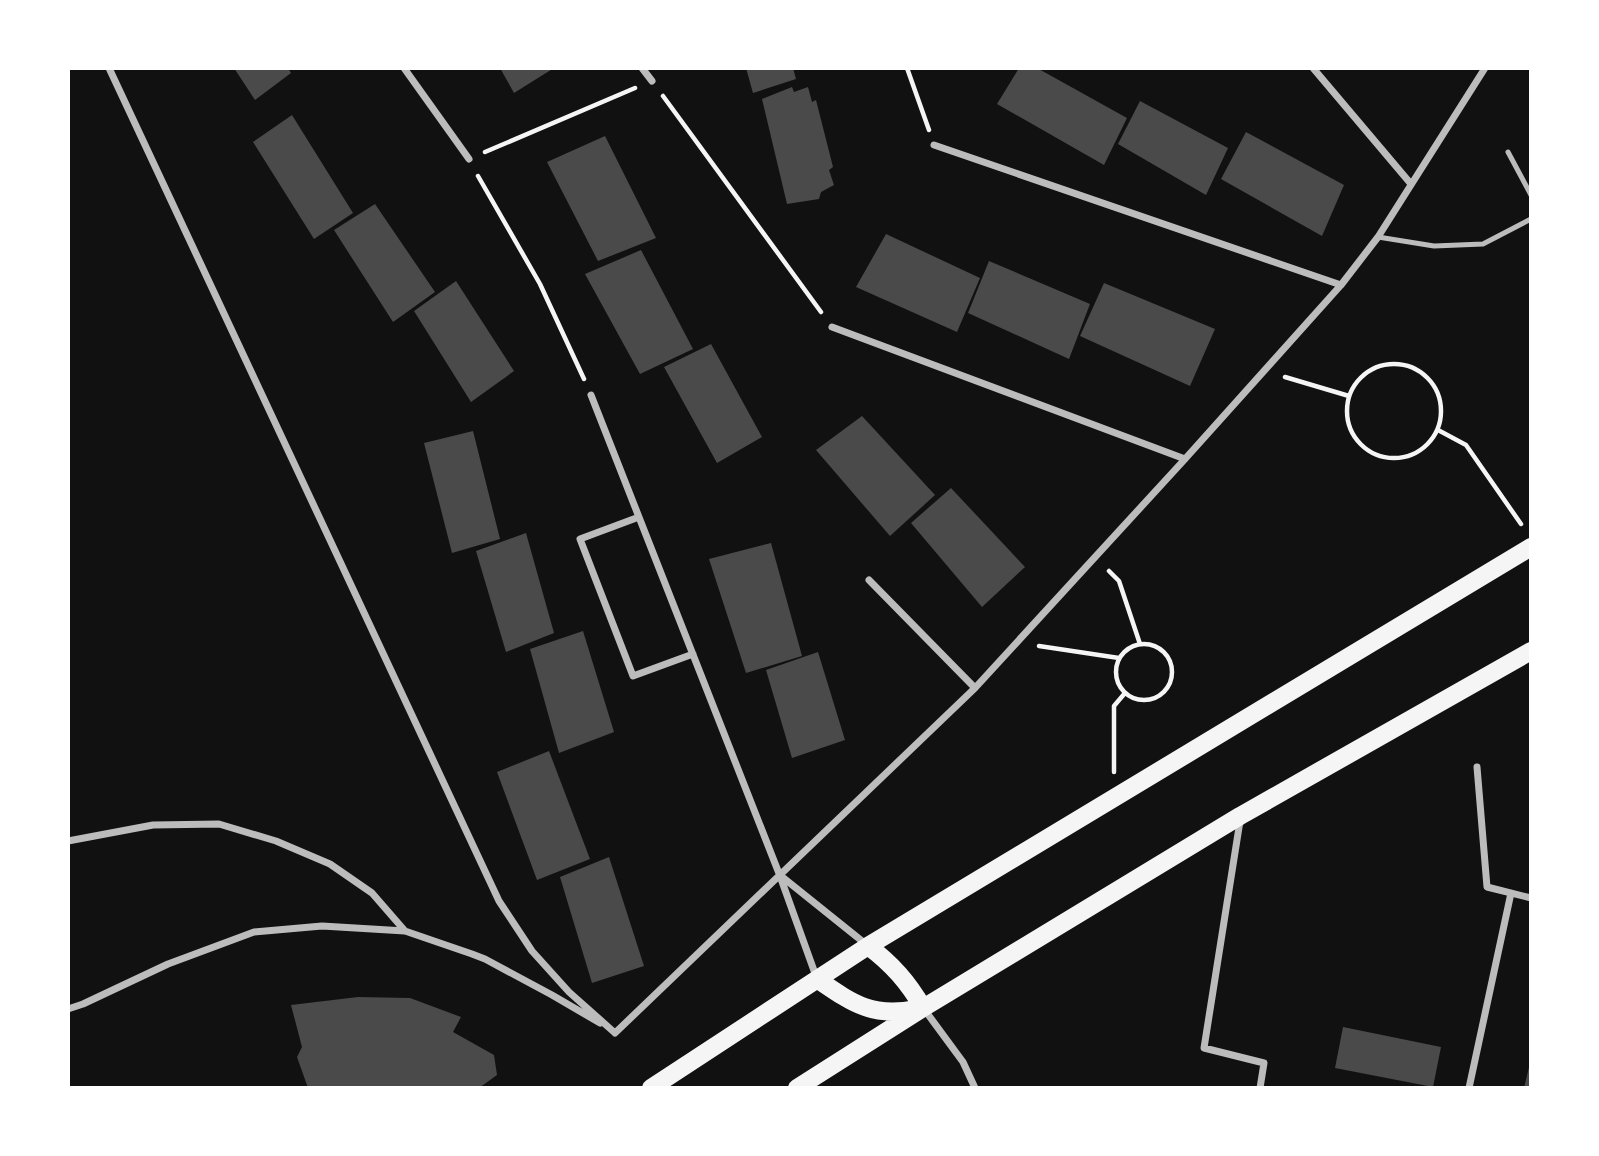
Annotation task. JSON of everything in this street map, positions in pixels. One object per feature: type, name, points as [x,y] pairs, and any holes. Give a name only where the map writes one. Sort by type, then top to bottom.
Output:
[{"type":"main road","points":[[651,1088],[868,946],[1531,547]]},
{"type":"main road","points":[[797,1088],[923,1008],[1240,816],[1531,652]]},
{"type":"main road","points":[[868,946],[903,976],[923,1008]]},
{"type":"main road","points":[[817,979],[852,1003],[873,1011],[896,1013],[923,1008]]},
{"type":"street","points":[[109,68],[499,901],[532,951],[569,992],[615,1033]]},
{"type":"street","points":[[404,68],[468,159]]},
{"type":"street","points":[[642,68],[652,81]]},
{"type":"street","points":[[1313,68],[1411,184]]},
{"type":"street","points":[[615,1033],[975,688],[1096,558],[1341,285],[1378,237],[1485,68]]},
{"type":"street","points":[[934,145],[1341,285]]},
{"type":"street","points":[[832,327],[1185,459]]},
{"type":"street","points":[[591,395],[780,876],[817,979]]},
{"type":"street","points":[[639,517],[580,539],[628,664],[633,676],[693,654]]},
{"type":"street","points":[[869,580],[975,688]]},
{"type":"street","points":[[1477,767],[1487,887],[1531,898]]},
{"type":"street","points":[[1240,816],[1204,1048],[1264,1063],[1260,1088]]},
{"type":"street","points":[[68,841],[153,825],[219,824],[276,841],[330,863],[372,893],[405,931]]},
{"type":"street","points":[[780,876],[868,946]]},
{"type":"street","points":[[1469,1088],[1511,893]]},
{"type":"street","points":[[68,1009],[168,964],[254,932],[322,926],[405,931],[485,959],[615,1033]]},
{"type":"street","points":[[923,1008],[963,1062],[975,1088]]},
{"type":"lane","points":[[1507,152],[1531,195]]},
{"type":"lane","points":[[1378,237],[1434,246],[1483,244],[1531,219]]},
{"type":"path","points":[[907,68],[934,145]]},
{"type":"path","points":[[591,395],[540,284],[468,159],[652,81],[832,327]]},
{"type":"path","points":[[1396,363],[1411,367],[1425,374],[1435,386],[1442,416],[1438,430],[1429,444],[1416,454],[1385,458],[1370,452],[1358,442],[1350,428],[1346,412],[1349,396],[1356,382],[1381,365],[1396,363]]},
{"type":"path","points":[[1264,371],[1349,396]]},
{"type":"path","points":[[1438,430],[1466,445],[1524,528]]},
{"type":"path","points":[[1096,558],[1119,581],[1140,643]]},
{"type":"path","points":[[1018,643],[1119,658]]},
{"type":"path","points":[[1140,643],[1149,644],[1166,653],[1172,671],[1171,680],[1160,695],[1151,699],[1142,700],[1125,692],[1116,677],[1119,658],[1124,651],[1140,643]]},
{"type":"path","points":[[1113,798],[1114,706],[1125,692]]},
{"type":"building","points":[[234,68],[288,68],[291,73],[255,100]]},
{"type":"building","points":[[500,68],[554,68],[514,93]]},
{"type":"building","points":[[746,68],[793,68],[796,79],[753,93]]},
{"type":"building","points":[[1019,68],[1037,68],[1127,118],[1104,165],[997,104]]},
{"type":"building","points":[[792,87],[794,92],[808,87],[812,102],[816,100],[833,167],[829,170],[834,185],[821,192],[819,199],[787,204],[762,99]]},
{"type":"building","points":[[1140,101],[1228,148],[1206,195],[1118,144]]},
{"type":"building","points":[[292,115],[353,213],[314,239],[253,142]]},
{"type":"building","points":[[1246,132],[1344,185],[1322,236],[1221,179]]},
{"type":"building","points":[[605,136],[656,238],[598,261],[547,162]]},
{"type":"building","points":[[375,204],[435,292],[393,322],[334,230]]},
{"type":"building","points":[[886,234],[980,278],[957,332],[856,287]]},
{"type":"building","points":[[641,250],[693,349],[640,374],[585,274]]},
{"type":"building","points":[[989,261],[1090,304],[1069,359],[968,313]]},
{"type":"building","points":[[456,281],[514,371],[471,402],[414,311]]},
{"type":"building","points":[[1104,283],[1215,329],[1190,386],[1080,336]]},
{"type":"building","points":[[711,344],[762,437],[717,463],[664,367]]},
{"type":"building","points":[[862,416],[935,495],[890,536],[816,450]]},
{"type":"building","points":[[473,431],[500,539],[452,553],[424,443]]},
{"type":"building","points":[[951,488],[1025,567],[982,607],[911,523]]},
{"type":"building","points":[[526,533],[554,633],[506,652],[476,551]]},
{"type":"building","points":[[771,543],[802,656],[746,673],[709,559]]},
{"type":"building","points":[[583,631],[614,732],[559,753],[530,649]]},
{"type":"building","points":[[818,652],[845,740],[792,758],[766,670]]},
{"type":"building","points":[[549,751],[590,859],[537,880],[497,772]]},
{"type":"building","points":[[609,857],[644,966],[592,983],[560,877]]},
{"type":"building","points":[[358,997],[410,998],[461,1017],[453,1032],[494,1055],[497,1075],[479,1088],[308,1088],[297,1057],[302,1047],[291,1005]]},
{"type":"building","points":[[1343,1027],[1441,1047],[1433,1087],[1335,1068]]},
{"type":"building","points":[[1530,1063],[1531,1088],[1524,1088]]}]
